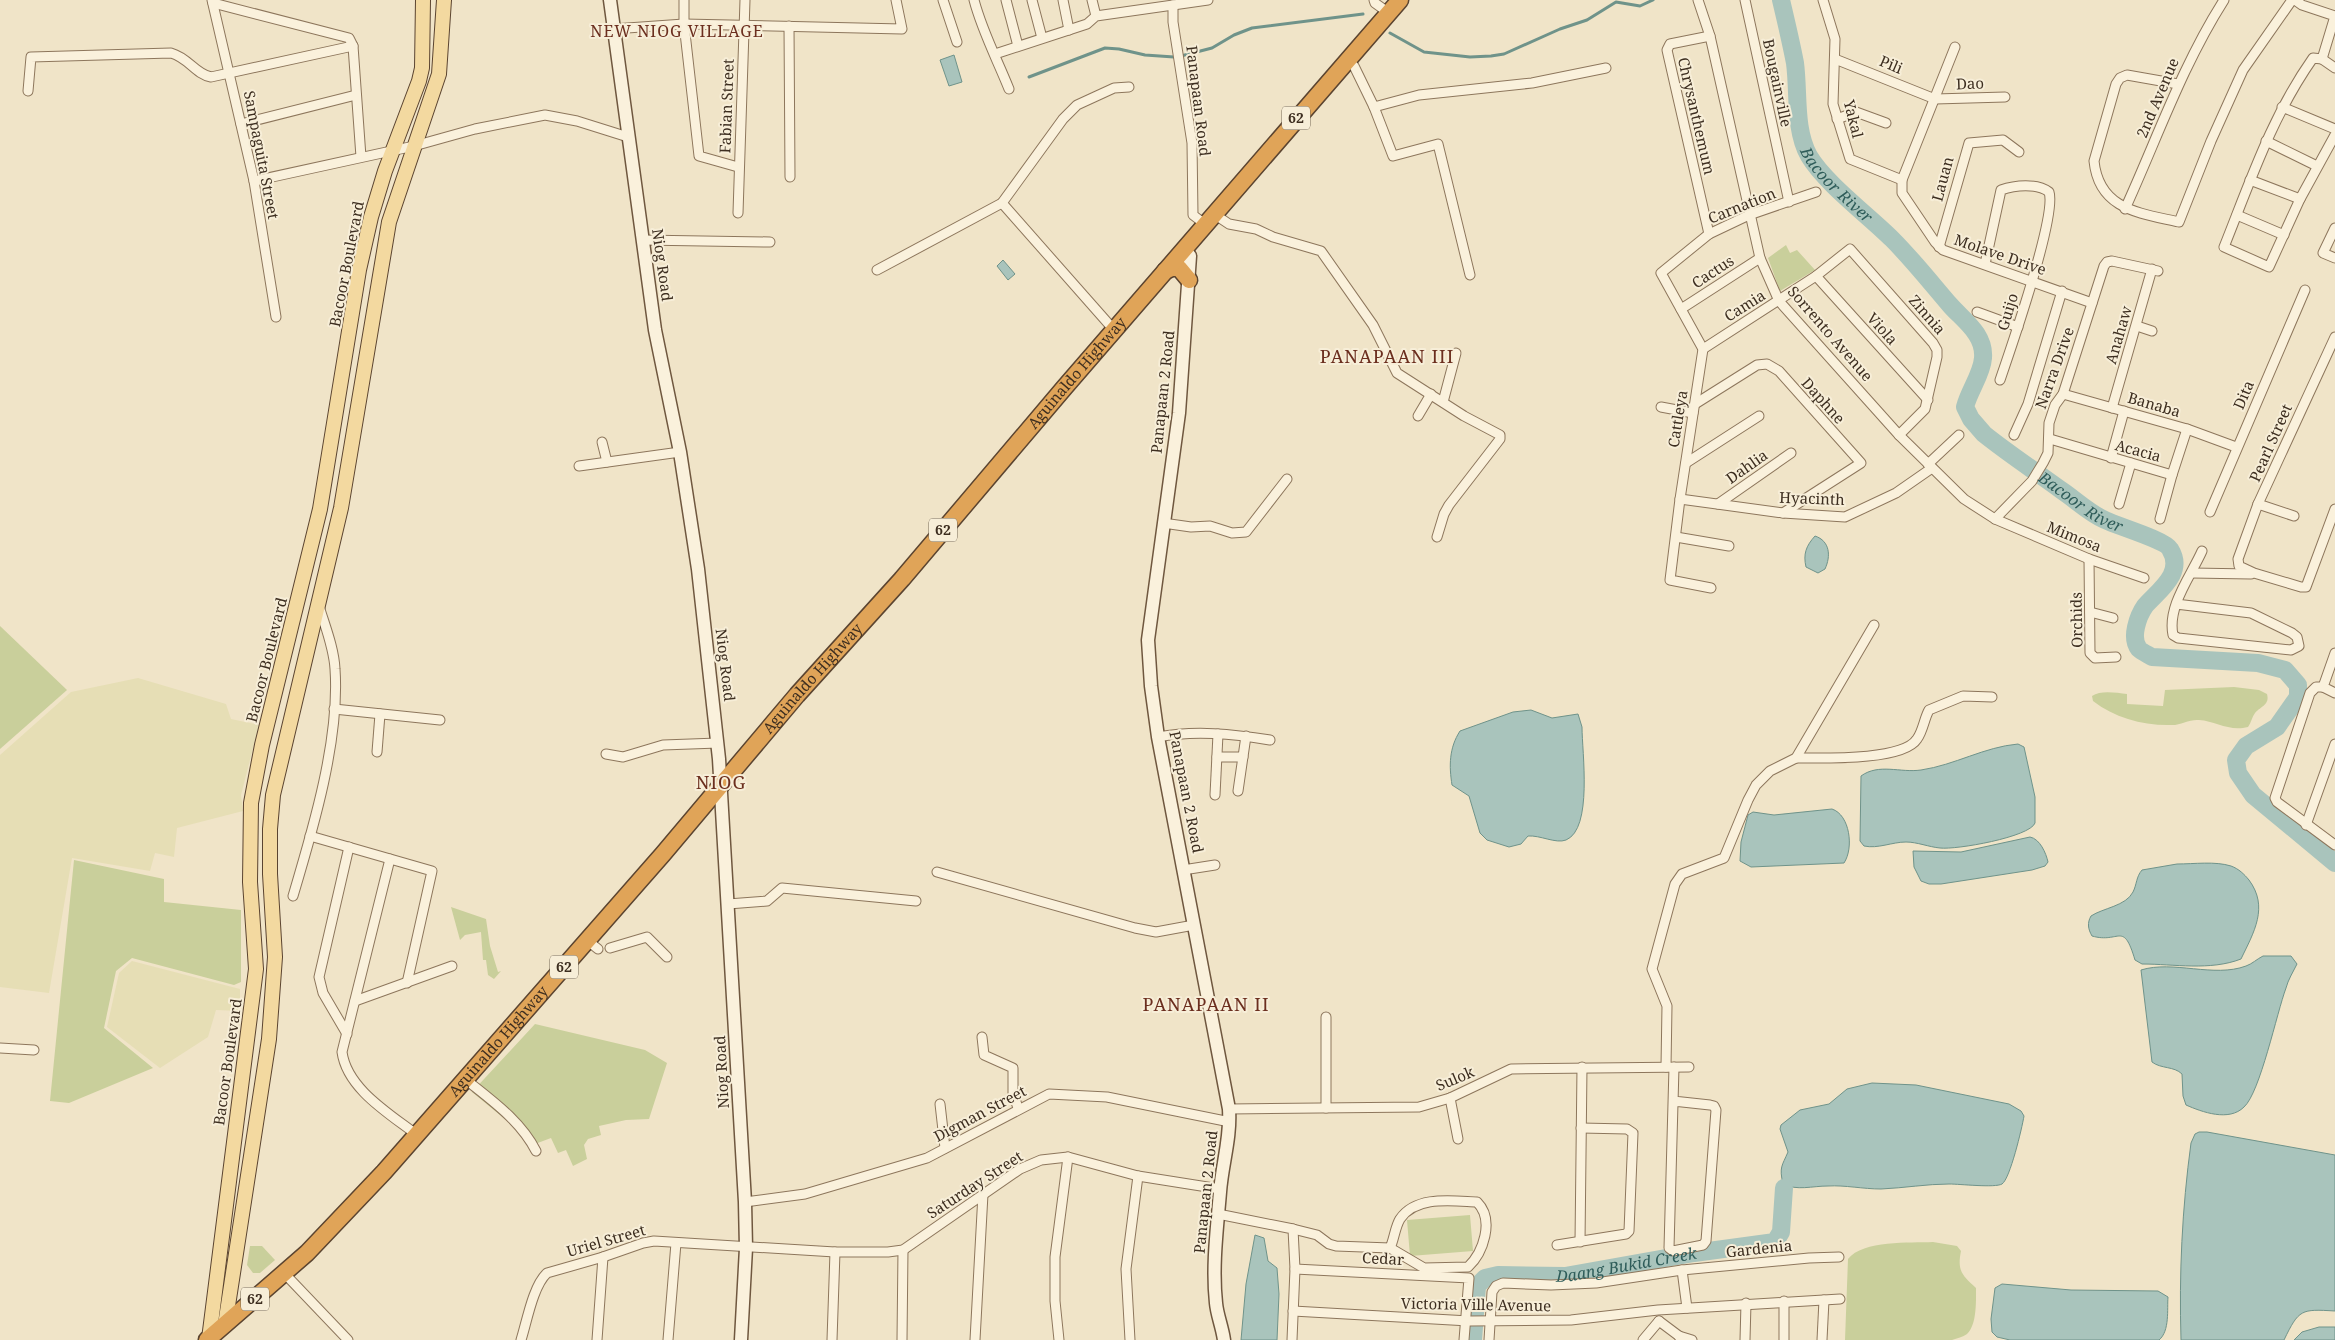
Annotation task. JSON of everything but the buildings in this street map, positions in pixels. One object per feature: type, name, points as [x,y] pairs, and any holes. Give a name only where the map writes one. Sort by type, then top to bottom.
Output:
[{"type":"highway","name":"Aguinaldo Highway","points":[[214,1337],[339,1221],[465,1079],[593,945],[721,785],[902,579],[1346,60],[1400,0]]},
{"type":"highway","points":[[1165,271],[1179,268],[1189,280]]},
{"type":"main road","name":"Bacoor Boulevard","points":[[214,1337],[256,969],[250,882],[251,804],[264,736],[320,509],[359,270],[369,226],[392,150],[419,81],[422,68],[423,0]]},
{"type":"main road","points":[[214,1337],[266,1057],[274,964],[270,874],[270,829],[273,795],[341,508],[389,222],[440,74],[444,0]]},
{"type":"main road","points":[[348,338],[368,342]]},
{"type":"main road","points":[[245,1054],[266,1057]]},
{"type":"street","name":"Niog Road","points":[[610,0],[655,330],[680,452],[698,569],[718,743],[745,1202],[746,1248],[741,1340]]},
{"type":"street","points":[[684,0],[684,24],[699,156],[738,167]]},
{"type":"street","name":"Fabian Street","points":[[738,213],[738,167],[745,0]]},
{"type":"street","points":[[613,29],[684,24],[902,29],[896,0]]},
{"type":"street","points":[[943,0],[957,42]]},
{"type":"street","points":[[974,0],[981,27],[996,54],[1009,89]]},
{"type":"street","points":[[1006,0],[1018,46]]},
{"type":"street","points":[[1032,0],[1042,38]]},
{"type":"street","points":[[1062,0],[1069,30]]},
{"type":"street","points":[[1092,0],[1096,16]]},
{"type":"street","points":[[996,54],[1087,24],[1096,16],[1208,0]]},
{"type":"street","points":[[1374,0],[1375,3],[1389,13]]},
{"type":"street","name":"Sorrento Avenue","points":[[1698,0],[1710,36],[1760,258],[1779,301],[1899,435],[1964,499],[1995,519]]},
{"type":"street","name":"Bougainville","points":[[1745,0],[1789,202]]},
{"type":"street","name":"Yakal","points":[[1823,0],[1835,39],[1832,104],[1850,159],[1902,180]]},
{"type":"street","name":"2nd Avenue","points":[[2125,209],[2188,62],[2224,0]]},
{"type":"street","points":[[2178,84],[2127,75],[2120,78],[2116,84],[2094,161],[2095,172],[2110,198],[2125,209],[2180,222],[2210,141],[2243,70],[2294,0],[2302,5],[2335,16],[2322,59]]},
{"type":"street","points":[[213,2],[349,38],[353,46],[362,157]]},
{"type":"street","name":"Sampaguita Street","points":[[213,2],[254,181],[276,317]]},
{"type":"street","name":"Panapaan Road","points":[[1174,5],[1173,22],[1192,143],[1193,215],[1210,219]]},
{"type":"street","points":[[789,26],[790,176]]},
{"type":"street","name":"Chrysanthemum","points":[[1709,234],[1667,50],[1670,44],[1710,36]]},
{"type":"street","points":[[28,91],[31,57],[160,52],[180,55],[192,63],[202,75],[211,77],[353,46]]},
{"type":"street","points":[[1902,180],[1955,47]]},
{"type":"street","points":[[2335,68],[2322,59],[2313,58],[2282,107],[2266,141],[2224,247],[2269,267],[2300,199],[2335,134]]},
{"type":"street","name":"Pili","points":[[1835,59],[1935,99]]},
{"type":"street","points":[[1346,60],[1354,66],[1374,107],[1393,156],[1438,144],[1470,274]]},
{"type":"street","points":[[1374,107],[1419,95],[1532,83],[1606,68]]},
{"type":"street","points":[[877,270],[1002,203],[1063,119],[1076,105],[1114,88],[1129,87]]},
{"type":"street","points":[[241,124],[356,95]]},
{"type":"street","name":"Dao","points":[[1935,99],[2005,97]]},
{"type":"street","points":[[2282,107],[2335,129]]},
{"type":"street","points":[[1837,119],[1852,113],[1859,113],[1886,123]]},
{"type":"street","points":[[254,181],[414,146],[475,129],[545,115],[577,121],[628,137]]},
{"type":"street","name":"Lauan","points":[[1939,247],[1968,143],[2003,140],[2019,152]]},
{"type":"street","points":[[2266,141],[2317,166]]},
{"type":"street","name":"Molave Drive","points":[[1902,180],[1902,193],[1939,247],[2092,302]]},
{"type":"street","points":[[2250,180],[2300,199]]},
{"type":"street","name":"Guijo","points":[[1985,264],[2001,190],[2043,187],[2049,192],[2050,205],[2032,280],[2000,380]]},
{"type":"street","name":"Carnation","points":[[1682,309],[1661,273],[1709,234],[1749,215],[1816,192]]},
{"type":"street","points":[[1002,203],[1114,330]]},
{"type":"street","points":[[2237,215],[2284,235]]},
{"type":"street","points":[[1210,219],[1256,229],[1273,237],[1322,251],[1373,325],[1397,373],[1501,437],[1449,505],[1444,514],[1437,537]]},
{"type":"street","points":[[2335,228],[2323,253],[2335,258]]},
{"type":"street","points":[[642,240],[770,242]]},
{"type":"street","name":"Panapaan 2 Road","points":[[1184,249],[1190,256],[1179,413],[1148,640],[1151,686],[1158,737],[1230,1116],[1220,1189],[1214,1282],[1216,1306],[1222,1322],[1224,1340]]},
{"type":"street","name":"Camia","points":[[1703,349],[1816,276],[1850,249]]},
{"type":"street","name":"Zinnia","points":[[1850,249],[1934,342],[1937,350],[1928,400],[1919,416],[1899,435]]},
{"type":"street","name":"Cactus","points":[[1682,309],[1760,258]]},
{"type":"street","name":"Narra Drive","points":[[1995,519],[2032,482],[2048,453],[2050,439],[2049,423],[2055,405],[2063,394],[2092,302],[2107,262],[2112,261],[2155,270]]},
{"type":"street","name":"Anahaw","points":[[2112,408],[2155,270]]},
{"type":"street","name":"Viola","points":[[1816,276],[1928,400]]},
{"type":"street","name":"Dita","points":[[2210,512],[2236,447],[2305,290]]},
{"type":"street","points":[[2014,435],[2028,404],[2062,291]]},
{"type":"street","points":[[1682,309],[1703,349]]},
{"type":"street","points":[[1977,312],[2018,327]]},
{"type":"street","points":[[2137,326],[2152,331]]},
{"type":"street","name":"Pearl Street","points":[[2254,573],[2239,566],[2238,563],[2258,504],[2332,351],[2335,337]]},
{"type":"street","name":"Cattleya","points":[[1703,349],[1680,499],[1670,580],[1711,588]]},
{"type":"street","points":[[1443,402],[1456,353]]},
{"type":"street","name":"Daphne","points":[[1694,408],[1761,363],[1767,364],[1779,371],[1860,463],[1782,513]]},
{"type":"street","points":[[1418,416],[1431,394]]},
{"type":"street","name":"Banaba","points":[[2063,394],[2187,429],[2236,447]]},
{"type":"street","points":[[1661,408],[1694,408]]},
{"type":"street","points":[[2111,458],[2124,411]]},
{"type":"street","points":[[1686,463],[1759,416]]},
{"type":"street","name":"Acacia","points":[[2050,439],[2172,475],[2187,429]]},
{"type":"street","name":"Hyacinth","points":[[1680,499],[1782,513],[1845,517],[1896,493],[1930,466],[1958,435]]},
{"type":"street","points":[[602,442],[607,462]]},
{"type":"street","points":[[579,466],[680,452]]},
{"type":"street","name":"Dahlia","points":[[1718,504],[1791,453]]},
{"type":"street","points":[[2119,504],[2131,464]]},
{"type":"street","points":[[2160,518],[2172,475]]},
{"type":"street","points":[[1163,522],[1191,527],[1210,526],[1232,533],[1246,532],[1287,479]]},
{"type":"street","points":[[2258,504],[2294,516]]},
{"type":"street","points":[[2192,573],[2254,573],[2306,587],[2335,509]]},
{"type":"street","name":"Mimosa","points":[[1995,519],[2090,559],[2144,578]]},
{"type":"street","points":[[1676,537],[1729,546]]},
{"type":"street","points":[[2176,604],[2251,613],[2298,637],[2299,646],[2291,650],[2178,638],[2173,635],[2176,604],[2202,550]]},
{"type":"street","name":"Orchids","points":[[2090,559],[2090,654],[2095,658],[2116,657]]},
{"type":"street","points":[[293,896],[310,836],[333,728],[335,667],[319,604]]},
{"type":"street","points":[[2090,612],[2113,618]]},
{"type":"street","points":[[1796,758],[1874,624]]},
{"type":"street","points":[[2324,687],[2335,653]]},
{"type":"street","points":[[2335,693],[2324,687],[2316,687],[2310,693],[2276,798],[2277,802],[2335,845]]},
{"type":"street","points":[[1673,1101],[1710,1105],[1716,1110],[1706,1241],[1703,1245],[1673,1251],[1668,1248],[1673,1101],[1667,1006],[1652,969],[1675,884],[1682,874],[1724,858],[1748,800],[1756,785],[1770,770],[1796,758],[1858,758],[1908,748],[1917,740],[1929,710],[1963,696],[1992,697]]},
{"type":"street","points":[[334,709],[440,720]]},
{"type":"street","points":[[377,752],[380,714]]},
{"type":"street","points":[[1158,737],[1186,732],[1246,736],[1270,740]]},
{"type":"street","points":[[1215,795],[1218,734]]},
{"type":"street","points":[[1238,791],[1246,736]]},
{"type":"street","points":[[606,754],[623,757],[664,745],[718,743]]},
{"type":"street","points":[[2306,825],[2335,744]]},
{"type":"street","points":[[1217,757],[1243,757]]},
{"type":"street","points":[[310,836],[432,870],[407,983]]},
{"type":"street","points":[[347,1034],[323,993],[319,977],[349,847]]},
{"type":"street","points":[[390,859],[342,1052],[344,1065],[368,1095],[417,1135]]},
{"type":"street","points":[[1184,870],[1215,865]]},
{"type":"street","points":[[937,872],[1135,928],[1156,932],[1194,925]]},
{"type":"street","points":[[728,904],[767,901],[782,888],[916,901]]},
{"type":"street","points":[[610,948],[647,937],[667,957]]},
{"type":"street","points":[[355,1002],[452,966]]},
{"type":"street","points":[[1326,1017],[1326,1108]]},
{"type":"street","points":[[982,1037],[984,1055],[1013,1068],[1013,1093],[1018,1108]]},
{"type":"street","points":[[0,1048],[34,1050]]},
{"type":"street","points":[[1580,1242],[1582,1067]]},
{"type":"street","name":"Sulok","points":[[1230,1116],[1326,1108],[1419,1107],[1450,1098],[1511,1069],[1689,1067]]},
{"type":"street","points":[[465,1079],[516,1122],[529,1137],[536,1151]]},
{"type":"street","name":"Digman Street","points":[[745,1202],[805,1194],[927,1158],[1018,1108],[1049,1094],[1097,1096],[1230,1116]]},
{"type":"street","points":[[1450,1098],[1458,1139]]},
{"type":"street","points":[[940,1104],[945,1148]]},
{"type":"street","points":[[1557,1245],[1626,1234],[1629,1231],[1633,1133],[1627,1129],[1581,1128]]},
{"type":"street","points":[[1060,1340],[1055,1301],[1055,1257],[1068,1157]]},
{"type":"street","name":"Saturday Street","points":[[903,1250],[1020,1169],[1041,1160],[1068,1157],[1138,1176],[1220,1189]]},
{"type":"street","points":[[1130,1340],[1126,1269],[1138,1176]]},
{"type":"street","points":[[975,1340],[983,1194]]},
{"type":"street","points":[[1218,1214],[1317,1235],[1329,1244],[1336,1246],[1390,1248],[1424,1268],[1468,1267],[1476,1259],[1483,1246],[1485,1232],[1481,1206],[1477,1202],[1453,1201],[1434,1201],[1415,1206],[1400,1219],[1390,1248]]},
{"type":"street","points":[[1292,1340],[1295,1268],[1293,1229]]},
{"type":"street","name":"Uriel Street","points":[[521,1340],[542,1278],[557,1269],[603,1257],[643,1243],[676,1243],[746,1248]]},
{"type":"street","points":[[668,1340],[676,1243]]},
{"type":"street","points":[[746,1248],[835,1252],[888,1252],[903,1250],[902,1340]]},
{"type":"street","points":[[832,1340],[835,1252]]},
{"type":"street","points":[[597,1340],[603,1257]]},
{"type":"street","name":"Gardenia","points":[[1488,1321],[1492,1292],[1496,1286],[1503,1284],[1551,1285],[1596,1283],[1682,1270],[1838,1257]]},
{"type":"street","name":"Cedar","points":[[1295,1268],[1469,1278],[1468,1321]]},
{"type":"street","points":[[1682,1270],[1687,1308]]},
{"type":"street","points":[[284,1273],[348,1340]]},
{"type":"street","name":"Victoria Ville Avenue","points":[[1293,1311],[1468,1321],[1571,1320],[1658,1310],[1746,1303],[1840,1299]]},
{"type":"street","points":[[1822,1340],[1824,1300]]},
{"type":"street","points":[[1784,1301],[1784,1340]]},
{"type":"street","points":[[1745,1340],[1746,1303]]},
{"type":"street","points":[[1658,1310],[1659,1321],[1680,1338],[1692,1340]]},
{"type":"street","points":[[1464,1340],[1468,1321]]},
{"type":"street","points":[[1488,1321],[1489,1340]]},
{"type":"street","points":[[1642,1340],[1659,1321]]},
{"type":"shaded area","points":[[138,678],[226,704],[231,719],[259,725],[241,795],[243,811],[177,828],[174,857],[155,853],[150,871],[72,858],[49,993],[0,987],[0,755],[71,692]]},
{"type":"shaded area","points":[[132,961],[240,989],[240,1011],[216,1010],[208,1037],[160,1068],[107,1027],[119,973]]},
{"type":"green space","points":[[1786,245],[1790,253],[1797,250],[1815,270],[1780,291],[1768,258]]},
{"type":"green space","points":[[0,626],[67,690],[0,749]]},
{"type":"green space","points":[[2234,687],[2259,690],[2267,694],[2266,703],[2255,713],[2248,727],[2235,728],[2199,720],[2172,725],[2140,722],[2111,712],[2093,701],[2092,696],[2104,692],[2127,694],[2127,704],[2163,706],[2165,690]]},
{"type":"green space","points":[[74,860],[164,879],[164,902],[241,910],[241,982],[234,985],[132,958],[116,971],[104,1028],[153,1068],[69,1103],[50,1101]]},
{"type":"green space","points":[[451,907],[486,919],[490,946],[498,972],[501,971],[494,979],[488,975],[486,960],[483,960],[481,932],[465,935],[460,940]]},
{"type":"green space","points":[[535,1024],[645,1050],[667,1063],[649,1119],[626,1120],[599,1126],[601,1135],[588,1139],[584,1145],[587,1159],[573,1166],[566,1150],[558,1153],[551,1138],[535,1144],[472,1092]]},
{"type":"green space","points":[[1470,1215],[1473,1251],[1410,1256],[1407,1220]]},
{"type":"green space","points":[[1933,1242],[1957,1246],[1961,1251],[1960,1268],[1967,1280],[1976,1288],[1973,1325],[1967,1334],[1952,1340],[1845,1340],[1848,1259],[1864,1248],[1888,1244]]},
{"type":"green space","points":[[250,1246],[262,1246],[275,1260],[260,1273],[253,1273],[247,1265]]},
{"type":"water","points":[[954,55],[962,82],[949,86],[940,60]]},
{"type":"water","points":[[1003,260],[1015,274],[1008,280],[997,266]]},
{"type":"water","points":[[1815,536],[1824,541],[1828,550],[1825,569],[1818,573],[1806,567],[1805,562],[1806,550]]},
{"type":"water","points":[[1531,710],[1552,718],[1578,714],[1582,727],[1583,806],[1580,821],[1574,833],[1566,840],[1558,841],[1528,836],[1521,844],[1509,847],[1487,840],[1480,833],[1469,796],[1452,785],[1451,757],[1456,737],[1460,731],[1513,712]]},
{"type":"water","points":[[2018,744],[2024,747],[2035,797],[2035,823],[2030,828],[1992,842],[1948,848],[1906,842],[1869,847],[1864,846],[1860,841],[1861,776],[1868,772],[1882,769],[1913,771],[1934,768],[1993,749]]},
{"type":"water","points":[[1832,809],[1843,818],[1849,833],[1849,849],[1844,863],[1751,867],[1740,861],[1741,842],[1748,815],[1753,812],[1774,815]]},
{"type":"water","points":[[2030,837],[2040,843],[2048,862],[2045,866],[2032,870],[1941,884],[1929,884],[1921,881],[1914,867],[1913,851],[1961,852]]},
{"type":"water","points":[[2177,864],[2225,864],[2236,869],[2249,880],[2255,890],[2259,910],[2255,929],[2241,959],[2229,963],[2204,966],[2142,964],[2135,960],[2131,948],[2124,937],[2101,938],[2092,936],[2088,926],[2091,916],[2120,904],[2130,897],[2142,870]]},
{"type":"water","points":[[2263,956],[2291,956],[2297,964],[2289,979],[2262,1070],[2250,1099],[2238,1112],[2223,1115],[2207,1113],[2186,1105],[2183,1096],[2182,1074],[2179,1071],[2159,1066],[2152,1062],[2141,970],[2153,967],[2207,970],[2234,969],[2248,965]]},
{"type":"water","points":[[1872,1083],[1916,1085],[2009,1104],[2021,1111],[2024,1116],[2021,1131],[2009,1173],[2002,1184],[1977,1186],[1941,1184],[1881,1189],[1834,1186],[1799,1188],[1783,1184],[1781,1170],[1788,1152],[1780,1129],[1781,1125],[1800,1110],[1829,1104],[1847,1089]]},
{"type":"water","points":[[2199,1132],[2335,1155],[2335,1311],[2315,1310],[2302,1313],[2294,1322],[2284,1340],[2181,1340],[2180,1291],[2185,1192],[2191,1143],[2195,1134]]},
{"type":"water","points":[[1255,1235],[1264,1238],[1268,1261],[1277,1268],[1279,1294],[1277,1340],[1241,1340],[1246,1284]]},
{"type":"water","points":[[2002,1284],[2071,1290],[2158,1291],[2168,1297],[2165,1331],[2159,1340],[2010,1340],[1997,1337],[1992,1332],[1991,1319],[1995,1288]]},
{"type":"water","points":[[2319,1327],[2335,1327],[2335,1340],[2294,1340],[2302,1332]]},
{"type":"waterway","points":[[1390,33],[1424,52],[1470,57],[1491,56],[1504,54],[1560,29],[1587,20],[1616,2],[1640,6],[1653,0]]},
{"type":"waterway","name":"Bacoor River","points":[[1781,0],[1795,63],[1799,123],[1804,145],[1809,156],[1825,177],[1907,255],[1972,328],[1981,342],[1983,349],[1982,364],[1965,407],[1971,419],[1984,434],[2093,514],[2111,523],[2140,533],[2166,545],[2170,549],[2174,558],[2172,573],[2163,587],[2145,606],[2138,621],[2135,639],[2140,650],[2152,657],[2258,663],[2285,670],[2298,685],[2298,697],[2277,727],[2246,746],[2236,760],[2238,773],[2253,795],[2335,863]]},
{"type":"waterway","points":[[1181,56],[1212,48],[1234,35],[1252,28],[1363,14]]},
{"type":"waterway","points":[[1029,77],[1105,48],[1145,55],[1174,57]]},
{"type":"waterway","name":"Daang Bukid Creek","points":[[1473,1340],[1477,1286],[1485,1278],[1498,1275],[1565,1276],[1694,1253],[1775,1242],[1781,1232],[1784,1188]]},
{"type":"district","name":"NEW NIOG VILLAGE","points":[[677,31]]},
{"type":"district","name":"PANAPAAN III","points":[[1387,357]]},
{"type":"district","name":"NIOG","points":[[721,783]]},
{"type":"district","name":"PANAPAAN II","points":[[1206,1005]]}]
